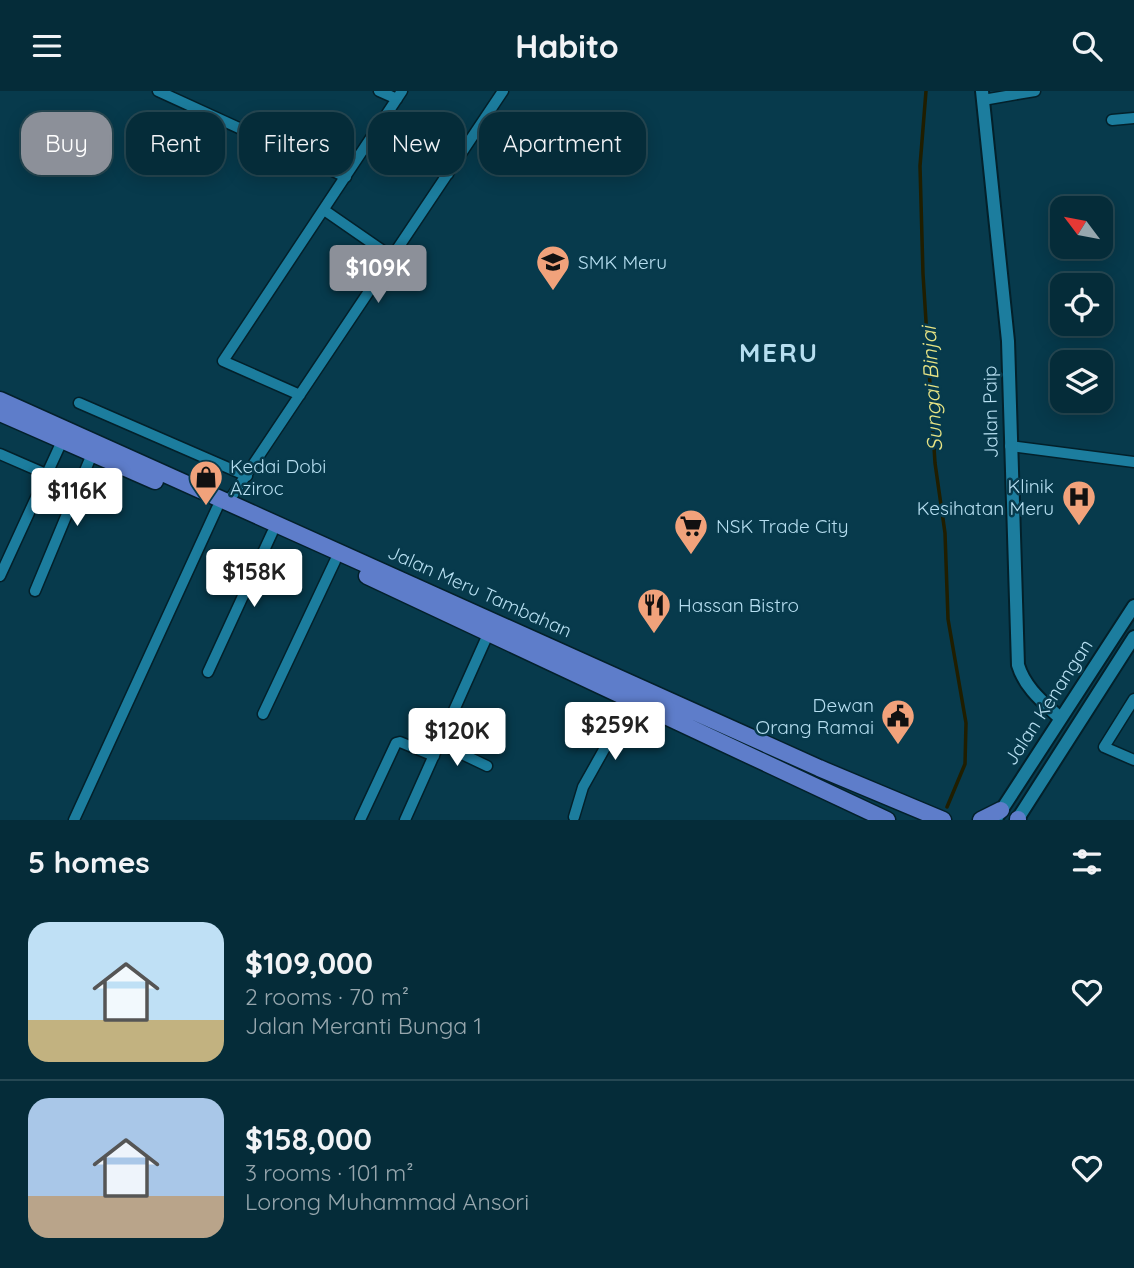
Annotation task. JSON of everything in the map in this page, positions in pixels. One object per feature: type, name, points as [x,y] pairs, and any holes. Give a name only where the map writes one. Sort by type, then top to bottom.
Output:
[{"type":"main road","name":"Jalan Meru Tambahan","points":[[0,400],[223,505],[943,820]]},
{"type":"main road","name":"Jalan Meru Tambahan","points":[[0,413],[92,454],[223,505],[272,533],[887,820]]},
{"type":"main road","points":[[981,820],[998,815]]},
{"type":"street","points":[[158,91],[346,177]]},
{"type":"street","points":[[379,91],[399,95],[387,112]]},
{"type":"street","points":[[465,148],[503,91]]},
{"type":"street","points":[[982,96],[1035,91]]},
{"type":"street","name":"Jalan Paip","points":[[982,96],[1008,341],[1018,665],[1022,678],[1030,689],[1060,718]]},
{"type":"street","points":[[1112,120],[1134,118]]},
{"type":"street","points":[[300,395],[223,361],[368,141]]},
{"type":"street","points":[[74,820],[223,505],[247,476],[447,175]]},
{"type":"street","points":[[324,210],[392,257]]},
{"type":"street","points":[[79,403],[247,476]]},
{"type":"street","points":[[0,576],[4,555],[62,440]]},
{"type":"street","points":[[1010,446],[1134,462]]},
{"type":"street","points":[[0,454],[46,474]]},
{"type":"street","points":[[35,590],[92,454]]},
{"type":"street","points":[[208,672],[272,533]]},
{"type":"street","points":[[263,714],[335,561]]},
{"type":"street","name":"Jalan Kenangan","points":[[998,815],[1134,606]]},
{"type":"street","points":[[405,820],[489,632]]},
{"type":"street","name":"Jalan Kenangan","points":[[1017,820],[1134,637]]},
{"type":"street","points":[[574,817],[583,787],[606,746],[624,696]]},
{"type":"street","points":[[1134,699],[1104,747],[1134,760]]},
{"type":"street","points":[[360,820],[396,743],[400,741],[434,756]]},
{"type":"street","points":[[439,743],[487,766]]},
{"type":"waterway","name":"Sungai Binjai","points":[[926,91],[920,166],[923,274],[935,463],[945,533],[948,619],[966,723],[965,764],[947,807]]},
{"type":"place","name":"SMK Meru","points":[[553,292]]},
{"type":"place","name":"Kedai Dobi Aziroc","points":[[206,507]]},
{"type":"place","name":"Klinik Kesihatan Meru","points":[[1079,527]]},
{"type":"place","name":"NSK Trade City","points":[[691,556]]},
{"type":"place","name":"Hassan Bistro","points":[[654,635]]},
{"type":"place","name":"Dewan Orang Ramai","points":[[898,746]]},
{"type":"district","name":"MERU","points":[[779,352]]}]
